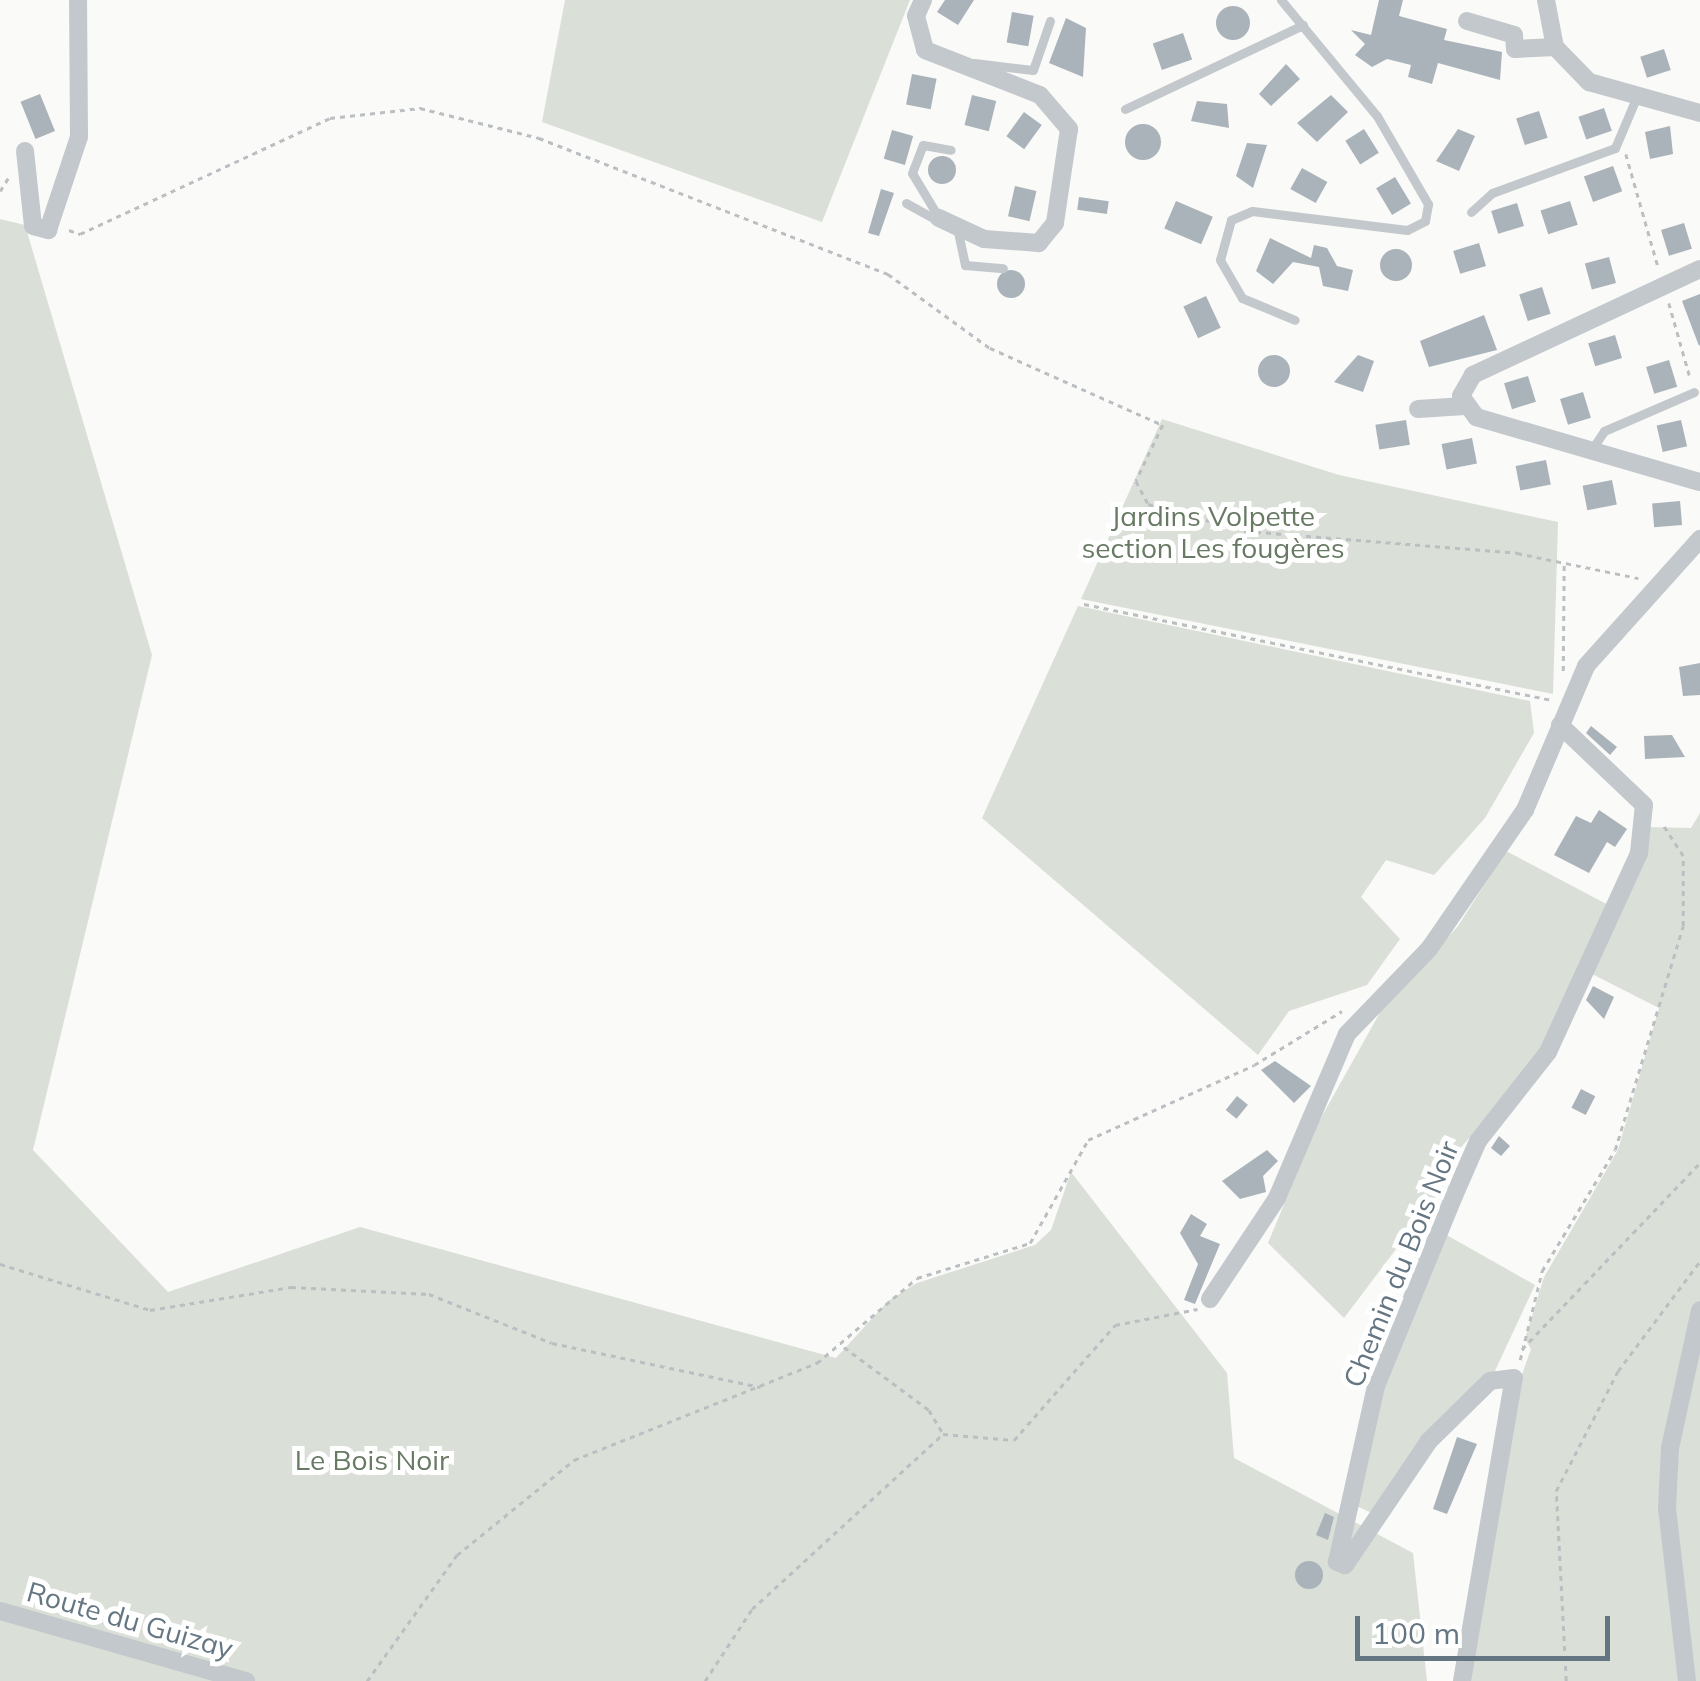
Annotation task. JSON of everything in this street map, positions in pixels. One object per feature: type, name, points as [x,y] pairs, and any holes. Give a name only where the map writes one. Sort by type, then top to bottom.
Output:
[{"type":"street","points":[[25,151],[33,226],[57,225],[79,138],[78,0]]},
{"type":"street","points":[[923,0],[916,16],[925,50],[1054,103],[1069,128],[1055,223],[1039,243],[1019,247],[958,232],[939,218]]},
{"type":"street","points":[[1546,0],[1555,46],[1589,82],[1700,114]]},
{"type":"street","points":[[1467,21],[1514,35],[1515,49],[1555,46]]},
{"type":"street","points":[[1465,406],[1473,375],[1700,268]]},
{"type":"street","points":[[1418,410],[1465,406],[1476,417],[1700,482]]},
{"type":"street","points":[[1210,1299],[1277,1198],[1347,1034],[1429,949],[1525,810],[1560,726],[1565,703],[1609,636],[1664,586],[1700,540]]},
{"type":"street","points":[[1560,726],[1644,805]]},
{"type":"street","name":"Chemin du Bois Noir","points":[[1514,1378],[1490,1381],[1429,1441],[1345,1564],[1337,1562],[1382,1372],[1478,1141],[1548,1052],[1632,878],[1644,805]]},
{"type":"street","points":[[1687,1681],[1668,1492],[1700,1310]]},
{"type":"street","points":[[1462,1681],[1514,1378]]},
{"type":"street","name":"Route du Guizay","points":[[0,1611],[246,1681]]},
{"type":"lane","points":[[1281,0],[1377,116],[1428,214],[1407,230],[1252,210],[1232,220],[1220,260],[1242,298],[1295,320]]},
{"type":"lane","points":[[967,69],[1033,70],[1050,22]]},
{"type":"lane","points":[[1125,110],[1303,25]]},
{"type":"lane","points":[[1470,212],[1492,193],[1623,143],[1636,96]]},
{"type":"lane","points":[[939,218],[912,173],[923,145],[951,150]]},
{"type":"lane","points":[[906,204],[958,232],[966,265],[1003,268]]},
{"type":"lane","points":[[1591,451],[1604,431],[1694,392]]},
{"type":"path","points":[[57,225],[80,234],[330,118],[420,108],[488,125],[801,233],[888,274],[990,348],[1162,424],[1136,481],[1148,504],[1315,541],[1564,563],[1664,586]]},
{"type":"path","points":[[1623,143],[1694,392]]},
{"type":"path","points":[[1084,604],[1565,703],[1564,563]]},
{"type":"path","points":[[1514,1378],[1542,1272],[1615,1150],[1683,926],[1683,856],[1644,805]]},
{"type":"path","points":[[368,1681],[458,1555],[574,1460],[761,1387],[842,1346],[917,1278],[1040,1234],[1053,1188],[1088,1140],[1373,1003]]},
{"type":"path","points":[[1520,1351],[1700,1163]]},
{"type":"path","points":[[1566,1681],[1556,1491],[1618,1371],[1700,1261]]},
{"type":"path","points":[[0,1264],[150,1310],[291,1287],[429,1294],[552,1343],[761,1387]]},
{"type":"path","points":[[705,1681],[752,1608],[942,1434],[1014,1440],[1115,1326],[1171,1320],[1210,1299]]},
{"type":"path","points":[[842,1346],[929,1410],[942,1434]]},
{"type":"green space","points":[[565,0],[910,0],[822,222],[542,122]]},
{"type":"green space","name":"Le Bois Noir","points":[[0,219],[25,225],[152,655],[33,1150],[168,1292],[360,1227],[836,1358],[888,1301],[917,1283],[1035,1245],[1051,1230],[1071,1172],[1227,1373],[1234,1458],[1413,1553],[1427,1681],[0,1681]]},
{"type":"green space","name":"Jardins Volpette section Les fougères","points":[[1162,419],[1339,475],[1558,522],[1553,694],[1081,599]]},
{"type":"green space","points":[[1078,606],[1530,701],[1534,733],[1485,818],[1434,875],[1386,860],[1361,897],[1400,939],[1367,985],[1289,1011],[1258,1055],[982,818]]},
{"type":"green space","points":[[1700,813],[1700,1681],[1466,1681],[1512,1403],[1531,1349],[1525,1339],[1544,1277],[1618,1150],[1659,1008],[1590,973],[1647,827],[1691,828]]},
{"type":"green space","points":[[1506,851],[1614,908],[1535,1060],[1458,1151],[1443,1187],[1344,1318],[1268,1243],[1317,1125],[1382,1009],[1458,926]]},
{"type":"green space","points":[[1443,1233],[1535,1285],[1494,1373],[1372,1513],[1354,1505],[1379,1388]]},
{"type":"building","points":[[945,0],[974,0],[958,25],[937,12]]},
{"type":"building","points":[[1379,0],[1403,0],[1399,16],[1447,29],[1444,40],[1502,52],[1500,80],[1438,63],[1432,84],[1408,77],[1411,65],[1387,59],[1372,67],[1355,55],[1365,44],[1351,30],[1371,35]]},
{"type":"building","points":[[1233,6],[1245,11],[1250,23],[1245,35],[1233,40],[1221,35],[1216,23],[1221,11]]},
{"type":"building","points":[[1012,12],[1034,16],[1028,46],[1007,43]]},
{"type":"building","points":[[1066,18],[1086,28],[1083,77],[1049,63]]},
{"type":"building","points":[[1183,33],[1192,59],[1162,70],[1153,43]]},
{"type":"building","points":[[1664,49],[1671,70],[1647,78],[1640,57]]},
{"type":"building","points":[[1286,64],[1300,79],[1271,106],[1259,94]]},
{"type":"building","points":[[912,74],[937,79],[931,109],[906,104]]},
{"type":"building","points":[[40,94],[55,131],[36,139],[21,102]]},
{"type":"building","points":[[972,95],[996,101],[989,131],[965,125]]},
{"type":"building","points":[[1331,95],[1348,112],[1317,142],[1297,123]]},
{"type":"building","points":[[1197,101],[1227,104],[1229,128],[1191,121]]},
{"type":"building","points":[[1604,108],[1612,131],[1586,139],[1578,117]]},
{"type":"building","points":[[1539,111],[1548,138],[1525,145],[1516,118]]},
{"type":"building","points":[[1024,112],[1042,125],[1024,149],[1006,136]]},
{"type":"building","points":[[1143,124],[1155,130],[1161,142],[1155,154],[1143,160],[1131,154],[1125,142],[1131,130]]},
{"type":"building","points":[[1670,126],[1673,154],[1650,159],[1645,132]]},
{"type":"building","points":[[1364,129],[1379,153],[1360,164],[1345,141]]},
{"type":"building","points":[[1458,129],[1475,136],[1459,171],[1436,161]]},
{"type":"building","points":[[892,130],[913,136],[905,165],[884,159]]},
{"type":"building","points":[[1247,143],[1267,145],[1253,188],[1236,176]]},
{"type":"building","points":[[942,156],[952,160],[956,170],[952,180],[942,184],[932,180],[928,170],[932,160]]},
{"type":"building","points":[[1613,166],[1622,191],[1593,202],[1584,177]]},
{"type":"building","points":[[1302,168],[1327,182],[1316,203],[1290,189]]},
{"type":"building","points":[[1395,177],[1411,204],[1392,215],[1376,188]]},
{"type":"building","points":[[1015,186],[1036,191],[1029,221],[1008,216]]},
{"type":"building","points":[[881,189],[894,193],[879,236],[868,233]]},
{"type":"building","points":[[1079,197],[1109,201],[1107,214],[1077,210]]},
{"type":"building","points":[[1176,201],[1213,217],[1201,244],[1164,229]]},
{"type":"building","points":[[1570,201],[1578,225],[1548,234],[1541,211]]},
{"type":"building","points":[[1517,203],[1524,226],[1498,234],[1491,211]]},
{"type":"building","points":[[1684,223],[1692,249],[1669,256],[1661,230]]},
{"type":"building","points":[[1270,238],[1311,258],[1314,245],[1327,248],[1337,266],[1353,270],[1348,291],[1323,286],[1319,267],[1293,262],[1273,284],[1256,271]]},
{"type":"building","points":[[1479,243],[1486,266],[1460,274],[1453,251]]},
{"type":"building","points":[[1396,249],[1408,253],[1412,265],[1408,277],[1396,281],[1384,277],[1380,265],[1384,253]]},
{"type":"building","points":[[1609,257],[1616,283],[1592,290],[1585,263]]},
{"type":"building","points":[[1011,270],[1021,274],[1025,284],[1021,294],[1011,298],[1001,294],[997,284],[1001,274]]},
{"type":"building","points":[[1542,287],[1551,314],[1528,321],[1519,294]]},
{"type":"building","points":[[1700,294],[1700,345],[1699,346],[1682,301]]},
{"type":"building","points":[[1206,296],[1221,328],[1198,338],[1183,307]]},
{"type":"building","points":[[1484,315],[1497,350],[1429,367],[1420,341]]},
{"type":"building","points":[[1615,335],[1622,358],[1595,366],[1588,343]]},
{"type":"building","points":[[1274,355],[1285,360],[1290,371],[1285,382],[1274,387],[1263,382],[1258,371],[1263,360]]},
{"type":"building","points":[[1358,355],[1374,361],[1363,392],[1334,382]]},
{"type":"building","points":[[1669,360],[1677,387],[1654,394],[1646,367]]},
{"type":"building","points":[[1528,376],[1536,402],[1512,409],[1504,383]]},
{"type":"building","points":[[1583,392],[1591,418],[1568,425],[1560,399]]},
{"type":"building","points":[[1406,420],[1410,445],[1379,450],[1375,425]]},
{"type":"building","points":[[1681,420],[1687,446],[1663,452],[1657,426]]},
{"type":"building","points":[[1472,438],[1477,464],[1447,469],[1442,444]]},
{"type":"building","points":[[1546,460],[1551,485],[1520,490],[1516,466]]},
{"type":"building","points":[[1612,480],[1617,505],[1587,510],[1583,486]]},
{"type":"building","points":[[1680,501],[1682,525],[1654,527],[1652,503]]},
{"type":"building","points":[[1700,663],[1700,695],[1683,696],[1679,667]]},
{"type":"building","points":[[1591,726],[1617,747],[1610,755],[1586,733]]},
{"type":"building","points":[[1672,735],[1685,757],[1645,759],[1644,736]]},
{"type":"building","points":[[1599,810],[1627,829],[1615,847],[1607,842],[1589,873],[1554,855],[1576,816],[1591,823]]},
{"type":"building","points":[[1593,986],[1614,997],[1604,1019],[1586,1000]]},
{"type":"building","points":[[1275,1061],[1311,1086],[1294,1103],[1261,1070]]},
{"type":"building","points":[[1581,1089],[1595,1096],[1586,1115],[1571,1108]]},
{"type":"building","points":[[1237,1096],[1248,1105],[1237,1119],[1226,1110]]},
{"type":"building","points":[[1499,1136],[1510,1146],[1501,1156],[1491,1148]]},
{"type":"building","points":[[1267,1150],[1278,1161],[1263,1176],[1266,1192],[1240,1199],[1222,1181]]},
{"type":"building","points":[[1191,1214],[1207,1224],[1200,1236],[1220,1244],[1195,1304],[1184,1300],[1198,1264],[1180,1233]]},
{"type":"building","points":[[1457,1437],[1477,1444],[1447,1514],[1433,1509]]},
{"type":"building","points":[[1325,1513],[1334,1517],[1328,1540],[1316,1535]]},
{"type":"building","points":[[1309,1561],[1319,1565],[1323,1575],[1319,1585],[1309,1589],[1299,1585],[1295,1575],[1299,1565]]}]
